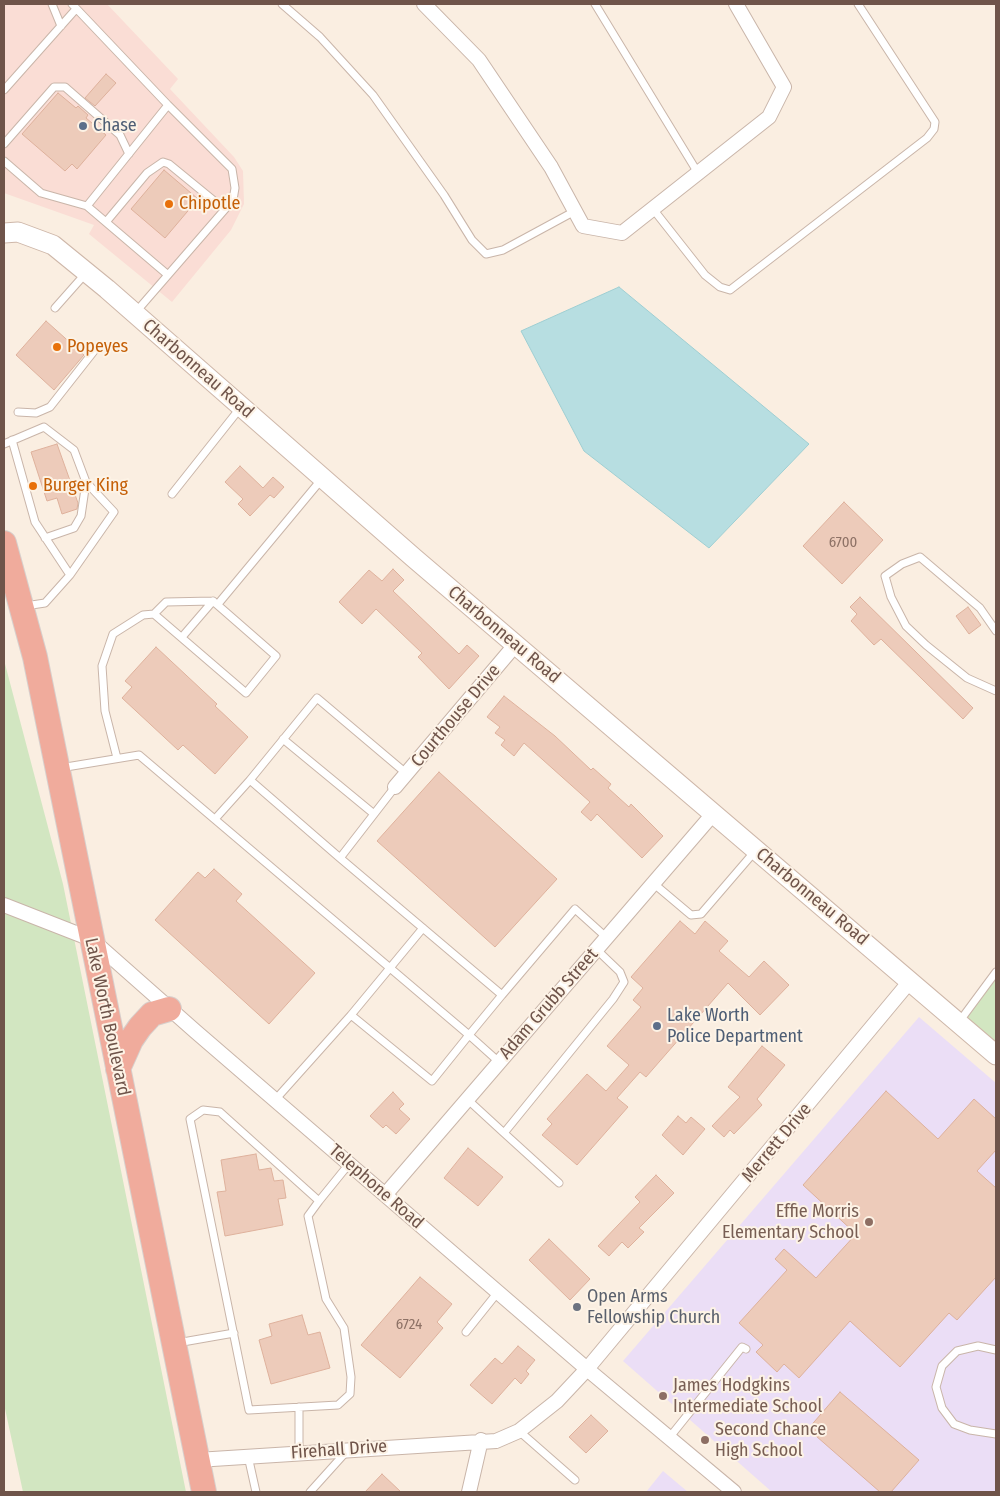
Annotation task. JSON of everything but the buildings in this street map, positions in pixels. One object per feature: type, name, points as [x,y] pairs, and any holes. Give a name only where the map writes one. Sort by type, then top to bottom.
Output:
[{"type":"highway","name":"Lake Worth Boulevard","points":[[4,543],[34,657],[204,1492]]},
{"type":"highway","points":[[118,1069],[131,1040],[140,1027],[152,1014],[169,1009]]},
{"type":"street","points":[[424,4],[479,60],[551,167],[583,226],[622,233],[769,117],[784,87],[736,4]]},
{"type":"street","name":"Charbonneau Road","points":[[4,233],[18,232],[53,245],[86,272],[996,1056]]},
{"type":"street","name":"Courthouse Drive","points":[[395,787],[516,644]]},
{"type":"street","name":"Adam Grubb Street","points":[[385,1194],[713,814]]},
{"type":"street","name":"Telephone Road","points":[[4,905],[91,939],[169,1009],[587,1369],[734,1492]]},
{"type":"street","name":"Merrett Drive","points":[[480,1440],[496,1441],[520,1431],[557,1401],[587,1369],[910,980]]},
{"type":"street","points":[[469,1492],[480,1440]]},
{"type":"street","name":"Firehall Drive","points":[[198,1460],[480,1440]]},
{"type":"lane","points":[[52,4],[61,26]]},
{"type":"lane","points":[[282,4],[320,37],[373,95],[444,195],[472,240],[486,254],[503,250],[575,211]]},
{"type":"lane","points":[[595,4],[698,173]]},
{"type":"lane","points":[[653,209],[705,275],[720,287],[730,290],[927,138],[934,129],[935,122],[858,4]]},
{"type":"lane","points":[[4,90],[61,26],[74,6],[232,169],[235,188],[233,200],[135,314]]},
{"type":"lane","points":[[4,144],[54,87],[65,87],[120,135],[129,154]]},
{"type":"lane","points":[[88,206],[168,105]]},
{"type":"lane","points":[[4,161],[41,193],[88,206],[168,275]]},
{"type":"lane","points":[[106,222],[147,172],[163,162],[169,164],[224,209]]},
{"type":"lane","points":[[55,308],[86,272]]},
{"type":"lane","points":[[18,412],[36,413],[50,407],[98,346]]},
{"type":"lane","points":[[172,494],[241,407]]},
{"type":"lane","points":[[4,444],[44,427],[74,450],[86,482],[114,512],[70,575],[45,603],[21,607]]},
{"type":"lane","points":[[12,440],[34,522],[70,575]]},
{"type":"lane","points":[[182,637],[216,602],[323,478]]},
{"type":"lane","points":[[45,538],[74,528],[81,516],[86,482]]},
{"type":"lane","points":[[996,631],[980,608],[920,557],[902,564],[885,576],[892,597],[906,626],[926,646],[967,678],[996,691]]},
{"type":"lane","points":[[117,758],[105,711],[102,666],[112,634],[143,615],[154,614],[166,602],[216,602],[276,656],[246,693],[154,614]]},
{"type":"lane","points":[[215,819],[250,780],[317,698],[407,774]]},
{"type":"lane","points":[[283,739],[374,814]]},
{"type":"lane","points":[[57,769],[139,755],[499,1062]]},
{"type":"lane","points":[[250,780],[502,995]]},
{"type":"lane","points":[[340,858],[395,787]]},
{"type":"lane","points":[[654,883],[691,915],[701,914],[756,850]]},
{"type":"lane","points":[[351,1015],[432,1081],[575,908],[606,938]]},
{"type":"lane","points":[[275,1100],[351,1015],[423,928]]},
{"type":"lane","points":[[504,1133],[613,999],[624,982],[620,972],[596,949]]},
{"type":"lane","points":[[958,1023],[996,972]]},
{"type":"lane","points":[[467,1099],[559,1183]]},
{"type":"lane","points":[[319,1201],[220,1112],[203,1110],[190,1119],[249,1410],[338,1405],[350,1394],[351,1377],[344,1328],[326,1299],[308,1216],[349,1164]]},
{"type":"lane","points":[[466,1332],[498,1292]]},
{"type":"lane","points":[[174,1344],[234,1333]]},
{"type":"lane","points":[[994,1432],[970,1430],[954,1424],[942,1408],[936,1387],[942,1366],[957,1351],[978,1346],[996,1350]]},
{"type":"lane","points":[[670,1438],[742,1347],[746,1349]]},
{"type":"lane","points":[[298,1407],[300,1453]]},
{"type":"lane","points":[[520,1431],[575,1480]]},
{"type":"lane","points":[[310,1492],[348,1450]]},
{"type":"lane","points":[[248,1456],[256,1492]]},
{"type":"shaded area","points":[[4,4],[107,4],[178,79],[170,89],[234,157],[243,171],[244,204],[231,230],[172,302],[89,234],[94,225],[4,193]]},
{"type":"shaded area","name":"Effie Morris Elementary School","points":[[919,1017],[996,1083],[996,1492],[772,1492],[623,1361]]},
{"type":"shaded area","points":[[663,1471],[688,1492],[646,1492]]},
{"type":"green space","points":[[4,660],[63,884],[186,1492],[23,1492],[4,1404]]},
{"type":"green space","points":[[996,976],[996,1055],[958,1023]]},
{"type":"water","points":[[619,287],[809,444],[709,548],[584,451],[521,331]]},
{"type":"place","name":"Chase","points":[[83,126]]},
{"type":"place","name":"Chipotle","points":[[169,204]]},
{"type":"place","name":"Popeyes","points":[[57,347]]},
{"type":"place","name":"Burger King","points":[[33,486]]},
{"type":"place","name":"Lake Worth Police Department","points":[[657,1026]]},
{"type":"place","name":"Effie Morris Elementary School","points":[[869,1222]]},
{"type":"place","name":"Open Arms Fellowship Church","points":[[577,1307]]},
{"type":"place","name":"James Hodgkins Intermediate School","points":[[663,1396]]},
{"type":"place","name":"Second Chance High School","points":[[705,1440]]}]
